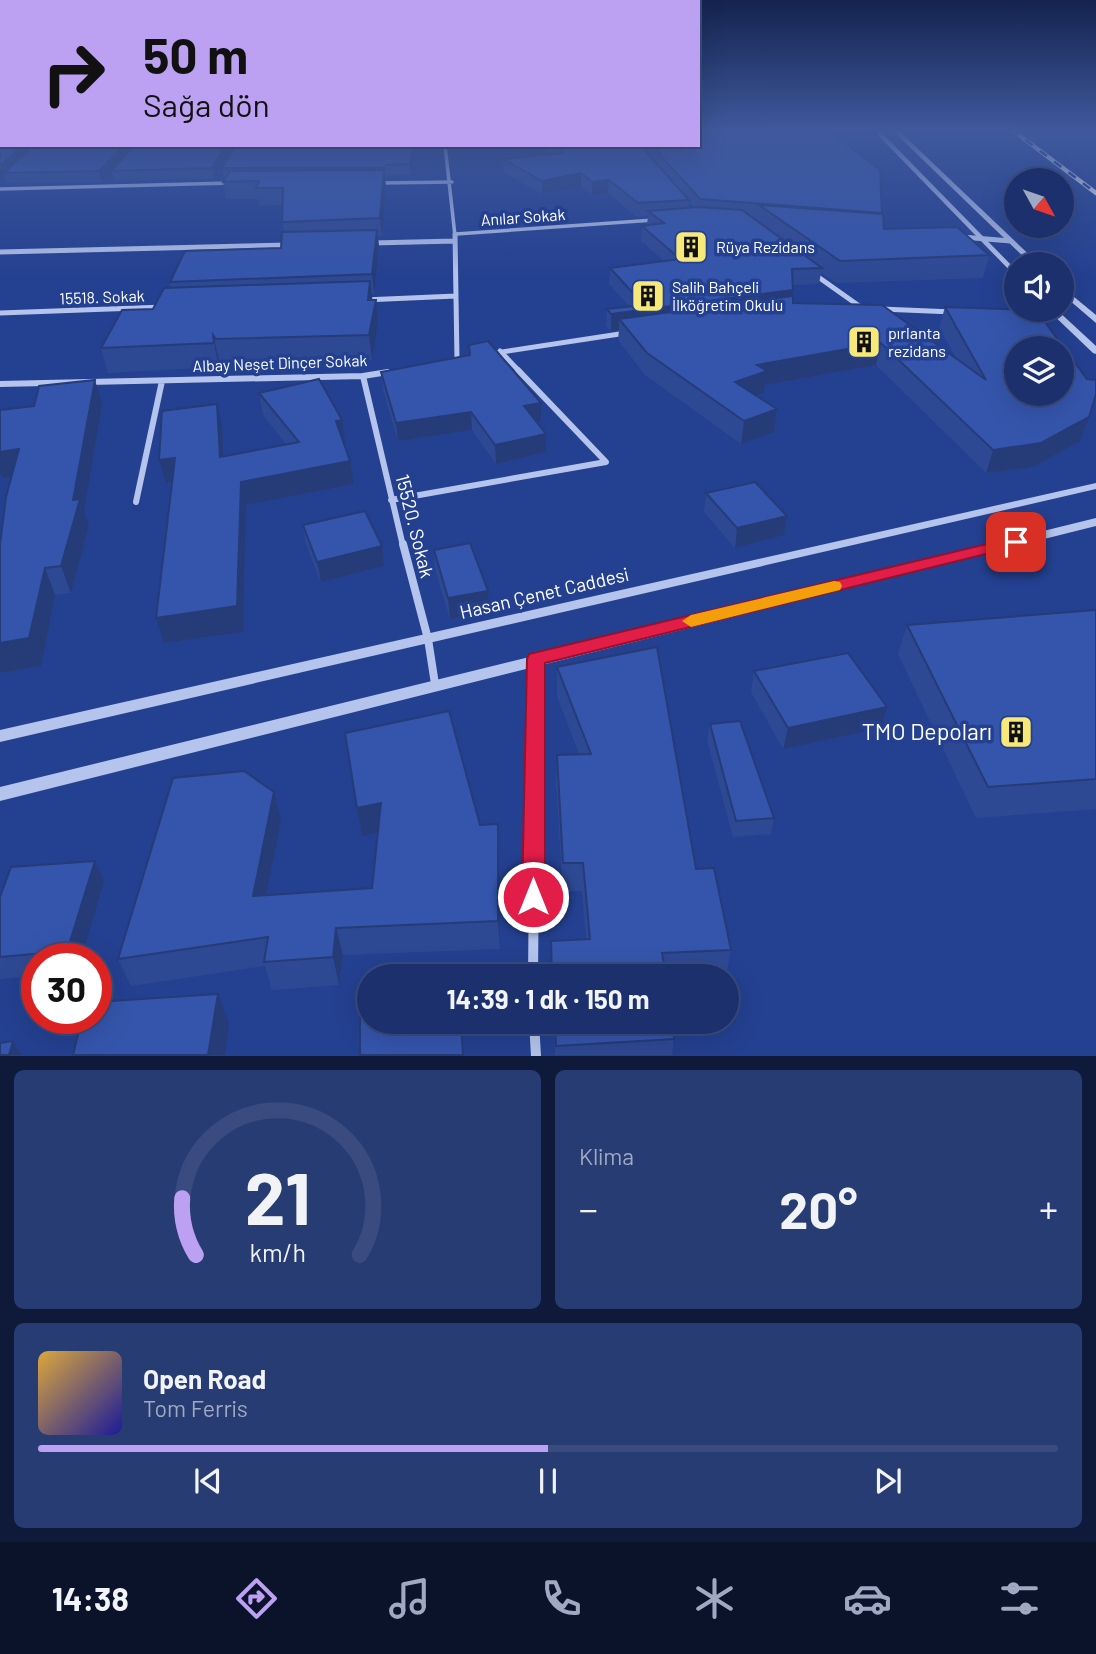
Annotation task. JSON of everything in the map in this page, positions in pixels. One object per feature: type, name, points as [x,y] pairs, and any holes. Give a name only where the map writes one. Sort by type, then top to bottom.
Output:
[{"type":"street","points":[[104,186],[112,178]]},
{"type":"street","points":[[217,183],[220,178]]},
{"type":"street","points":[[451,178],[457,360]]},
{"type":"street","points":[[922,178],[1004,263]]},
{"type":"street","points":[[945,178],[1022,252]]},
{"type":"street","points":[[0,189],[230,183]]},
{"type":"street","points":[[369,183],[452,183]]},
{"type":"street","name":"Anılar Sokak","points":[[359,243],[661,219]]},
{"type":"street","points":[[953,236],[1011,242]]},
{"type":"street","points":[[0,252],[303,244]]},
{"type":"street","points":[[806,267],[862,308]]},
{"type":"street","points":[[359,300],[456,296]]},
{"type":"street","points":[[1074,300],[1096,320]]},
{"type":"street","name":"15518. Sokak","points":[[0,313],[166,307]]},
{"type":"street","points":[[850,308],[967,313]]},
{"type":"street","points":[[1065,322],[1096,351]]},
{"type":"street","points":[[478,356],[631,333]]},
{"type":"street","points":[[391,500],[606,462],[500,351]]},
{"type":"street","points":[[443,362],[467,358]]},
{"type":"street","name":"Albay Neşet Dinçer Sokak","points":[[0,384],[363,376],[390,371]]},
{"type":"street","name":"15520. Sokak","points":[[363,376],[391,500],[428,639],[435,684]]},
{"type":"street","points":[[136,502],[162,381]]},
{"type":"street","name":"Hasan Çenet Caddesi","points":[[0,736],[1096,486]]},
{"type":"street","points":[[0,794],[1096,522]]},
{"type":"street","points":[[533,964],[536,659]]},
{"type":"street","points":[[535,1034],[536,1055]]},
{"type":"building","points":[[225,178],[383,178],[380,218],[282,222],[283,188],[256,188],[259,181],[223,182]]},
{"type":"building","points":[[587,178],[670,178],[689,200],[638,203],[609,180],[592,182]]},
{"type":"building","points":[[681,178],[880,178],[882,213],[700,199]]},
{"type":"building","points":[[759,205],[883,214],[884,229],[957,227],[989,255],[840,261]]},
{"type":"building","points":[[698,207],[742,210],[822,268],[792,269],[793,290],[611,314],[607,309],[644,305],[610,268],[680,259],[642,226],[664,223],[648,211]]},
{"type":"building","points":[[377,230],[372,274],[170,282],[185,251],[281,248],[282,232]]},
{"type":"building","points":[[370,281],[368,300],[376,300],[369,335],[216,339],[213,335],[214,343],[101,348],[122,310],[153,309],[164,288]]},
{"type":"building","points":[[793,296],[793,303],[882,305],[986,380],[945,307],[1004,309],[1004,322],[1045,322],[1055,336],[1004,336],[1004,406],[1074,406],[1074,361],[1087,379],[1096,380],[1096,394],[1089,417],[1041,443],[993,450],[881,343],[757,365],[767,371],[735,382],[777,409],[744,421],[647,353],[619,319]]},
{"type":"building","points":[[488,341],[541,403],[524,406],[546,434],[495,445],[471,412],[396,423],[381,372],[470,355],[469,345]]},
{"type":"building","points":[[319,379],[342,420],[336,421],[350,461],[241,482],[237,606],[156,618],[175,458],[159,460],[162,411],[217,404],[220,457],[299,442],[259,393]]},
{"type":"building","points":[[95,380],[73,500],[80,499],[61,566],[45,568],[29,638],[0,643],[0,544],[6,497],[19,449],[0,452],[0,410],[34,406],[39,386]]},
{"type":"building","points":[[755,482],[787,516],[737,528],[706,493]]},
{"type":"building","points":[[365,511],[382,546],[317,562],[303,525]]},
{"type":"building","points":[[470,543],[488,591],[448,598],[434,550]]},
{"type":"building","name":"TMO Depoları","points":[[1096,610],[1096,779],[988,787],[907,625]]},
{"type":"building","points":[[657,647],[696,869],[714,868],[731,950],[662,953],[664,964],[552,964],[551,941],[590,939],[583,863],[563,863],[557,755],[591,754],[557,667]]},
{"type":"building","points":[[848,653],[887,707],[788,728],[754,671]]},
{"type":"building","points":[[449,711],[480,825],[498,824],[498,921],[336,928],[333,957],[264,962],[268,937],[118,959],[173,778],[244,771],[274,792],[253,896],[372,888],[381,803],[357,808],[345,733]]},
{"type":"building","points":[[740,721],[774,818],[736,821],[710,724]]},
{"type":"building","points":[[95,861],[69,943],[21,943],[21,955],[0,957],[0,897],[11,867]]},
{"type":"building","points":[[218,994],[208,1055],[73,1055],[78,1034],[112,1034],[112,1001]]},
{"type":"building","points":[[360,1034],[462,1034],[463,1055],[360,1055]]},
{"type":"building","points":[[556,1034],[673,1034],[674,1039],[556,1046]]},
{"type":"building","points":[[13,1041],[9,1055],[0,1055],[0,1043]]},
{"type":"railway","points":[[1076,178],[1096,193]]},
{"type":"slow traffic","points":[[691,621],[834,586]]},
{"type":"place","name":"Rüya Rezidans","points":[[691,247]]},
{"type":"place","name":"Salih Bahçeli İlköğretim Okulu","points":[[648,296]]},
{"type":"place","name":"pırlanta rezidans","points":[[864,342]]},
{"type":"place","name":"TMO Depoları","points":[[1016,732]]},
{"type":"route","points":[[533,897],[536,659],[1016,542]]}]
